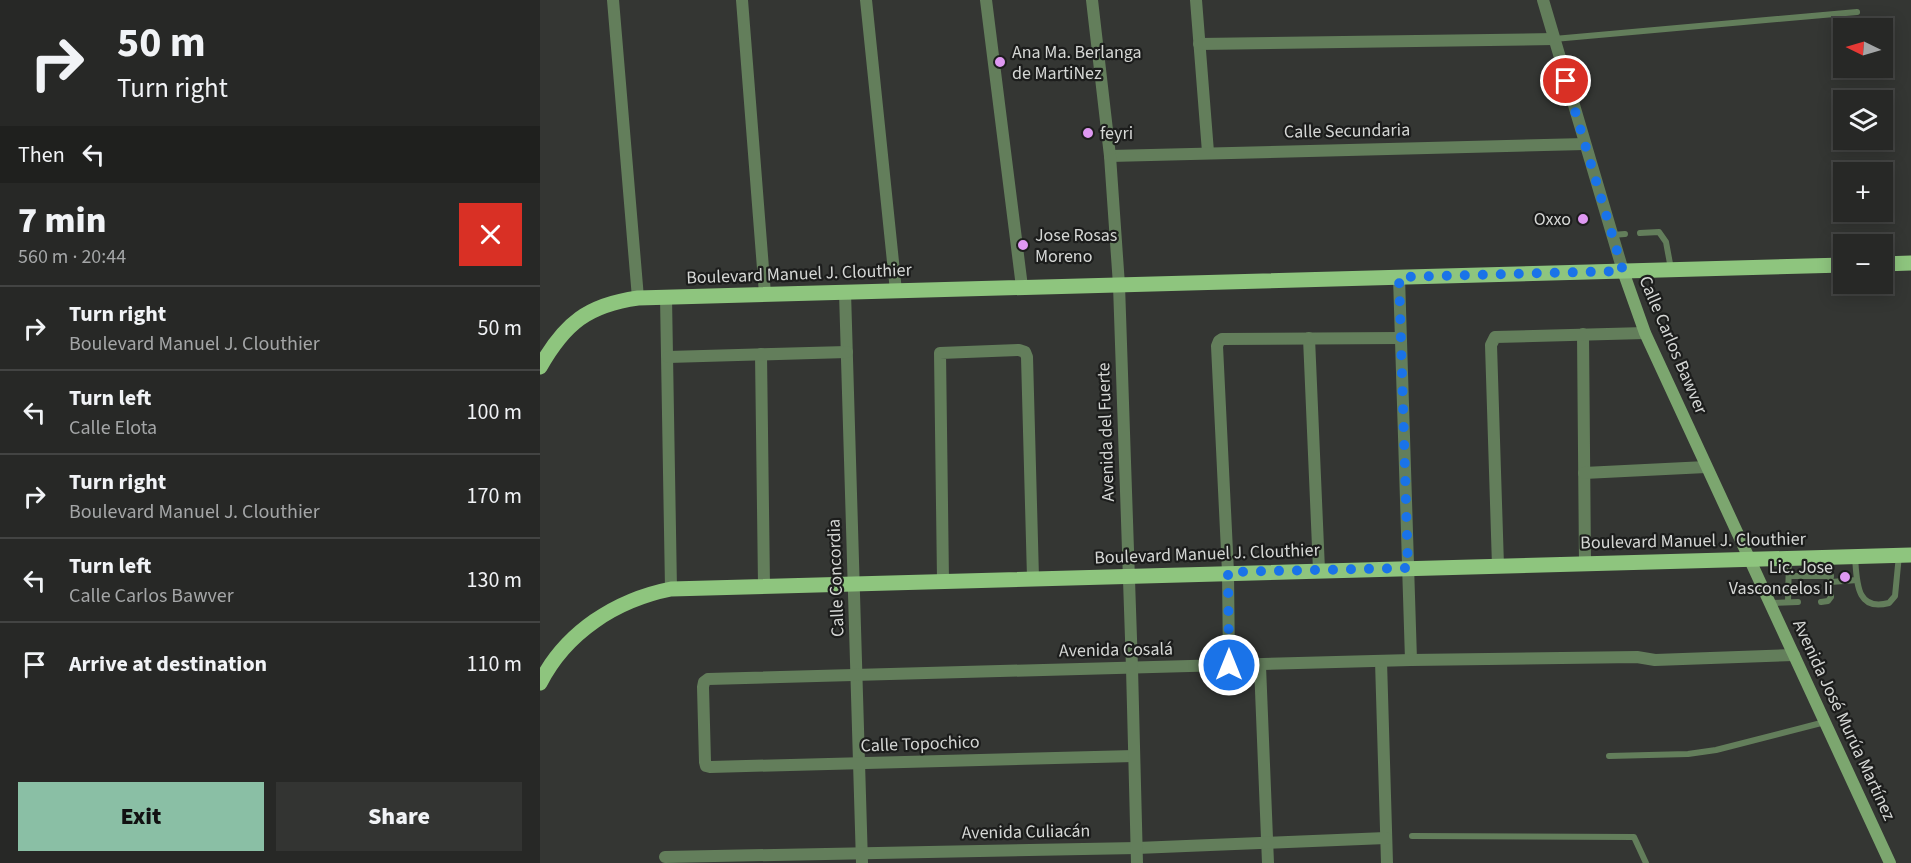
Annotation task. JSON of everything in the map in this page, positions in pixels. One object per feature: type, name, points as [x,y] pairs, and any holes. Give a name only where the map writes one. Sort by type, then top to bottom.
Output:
[{"type":"main road","points":[[1893,264],[1911,263]]},
{"type":"main road","name":"Boulevard Manuel J. Clouthier","points":[[540,367],[560,335],[577,321],[614,301],[638,298],[1833,265]]},
{"type":"main road","name":"Calle Carlos Bawver","points":[[1623,271],[1645,333],[1748,560]]},
{"type":"main road","name":"Boulevard Manuel J. Clouthier","points":[[540,683],[552,663],[575,637],[594,621],[643,596],[671,589],[1905,555]]},
{"type":"main road","name":"Avenida José Murúa Martínez","points":[[1748,560],[1793,651],[1890,863]]},
{"type":"street","points":[[613,0],[638,298]]},
{"type":"street","points":[[742,0],[765,294]]},
{"type":"street","points":[[867,0],[896,291]]},
{"type":"street","points":[[986,0],[1022,287]]},
{"type":"street","name":"Avenida del Fuerte","points":[[1090,0],[1110,156],[1119,285],[1137,863]]},
{"type":"street","points":[[1196,0],[1208,152]]},
{"type":"street","name":"Calle Carlos Bawver","points":[[1543,0],[1585,144],[1618,234],[1623,271]]},
{"type":"street","points":[[1199,44],[1554,39]]},
{"type":"street","name":"Calle Secundaria","points":[[1110,156],[1585,144]]},
{"type":"street","points":[[1399,277],[1411,660]]},
{"type":"street","name":"Calle Concordia","points":[[845,292],[862,858]]},
{"type":"street","points":[[666,297],[671,589]]},
{"type":"street","points":[[1498,566],[1492,341],[1495,337],[1645,333]]},
{"type":"street","points":[[1582,334],[1585,564]]},
{"type":"street","points":[[1309,338],[1319,570]]},
{"type":"street","points":[[1229,665],[1228,572],[1217,346],[1219,341],[1222,339],[1400,338]]},
{"type":"street","points":[[943,580],[940,353],[1020,350],[1027,357],[1033,578]]},
{"type":"street","points":[[668,357],[847,352]]},
{"type":"street","points":[[761,354],[764,585]]},
{"type":"street","points":[[1584,473],[1706,467]]},
{"type":"street","name":"Avenida Cosalá","points":[[706,765],[704,682],[708,679],[1260,666],[1411,660],[1637,657],[1655,660],[1793,651]]},
{"type":"street","points":[[1381,661],[1387,863]]},
{"type":"street","points":[[1260,666],[1268,863]]},
{"type":"street","name":"Calle Topochico","points":[[706,765],[1134,756]]},
{"type":"street","name":"Avenida Culiacán","points":[[665,857],[862,858],[1386,838]]},
{"type":"lane","points":[[1554,39],[1857,12]]},
{"type":"lane","points":[[1640,233],[1659,232],[1664,237],[1671,270]]},
{"type":"lane","points":[[1855,557],[1861,595],[1868,603],[1878,606],[1889,603],[1895,596],[1905,555]]},
{"type":"lane","points":[[1821,602],[1828,601],[1831,597],[1830,557]]},
{"type":"lane","points":[[1788,602],[1789,559]]},
{"type":"lane","points":[[1789,576],[1857,580]]},
{"type":"lane","points":[[1770,603],[1798,602]]},
{"type":"lane","points":[[1610,756],[1688,754],[1716,750],[1825,722]]},
{"type":"lane","points":[[1412,836],[1634,837],[1646,863]]},
{"type":"place","name":"Ana Ma. Berlanga de MartiNez","points":[[1000,62]]},
{"type":"place","name":"feyri","points":[[1088,133]]},
{"type":"place","name":"Oxxo","points":[[1583,219]]},
{"type":"place","name":"Jose Rosas Moreno","points":[[1023,245]]},
{"type":"place","name":"Lic. Jose Vasconcelos Ii","points":[[1845,577]]},
{"type":"route","points":[[1229,665],[1228,572],[1408,568],[1399,277],[1623,271],[1566,81]]}]
